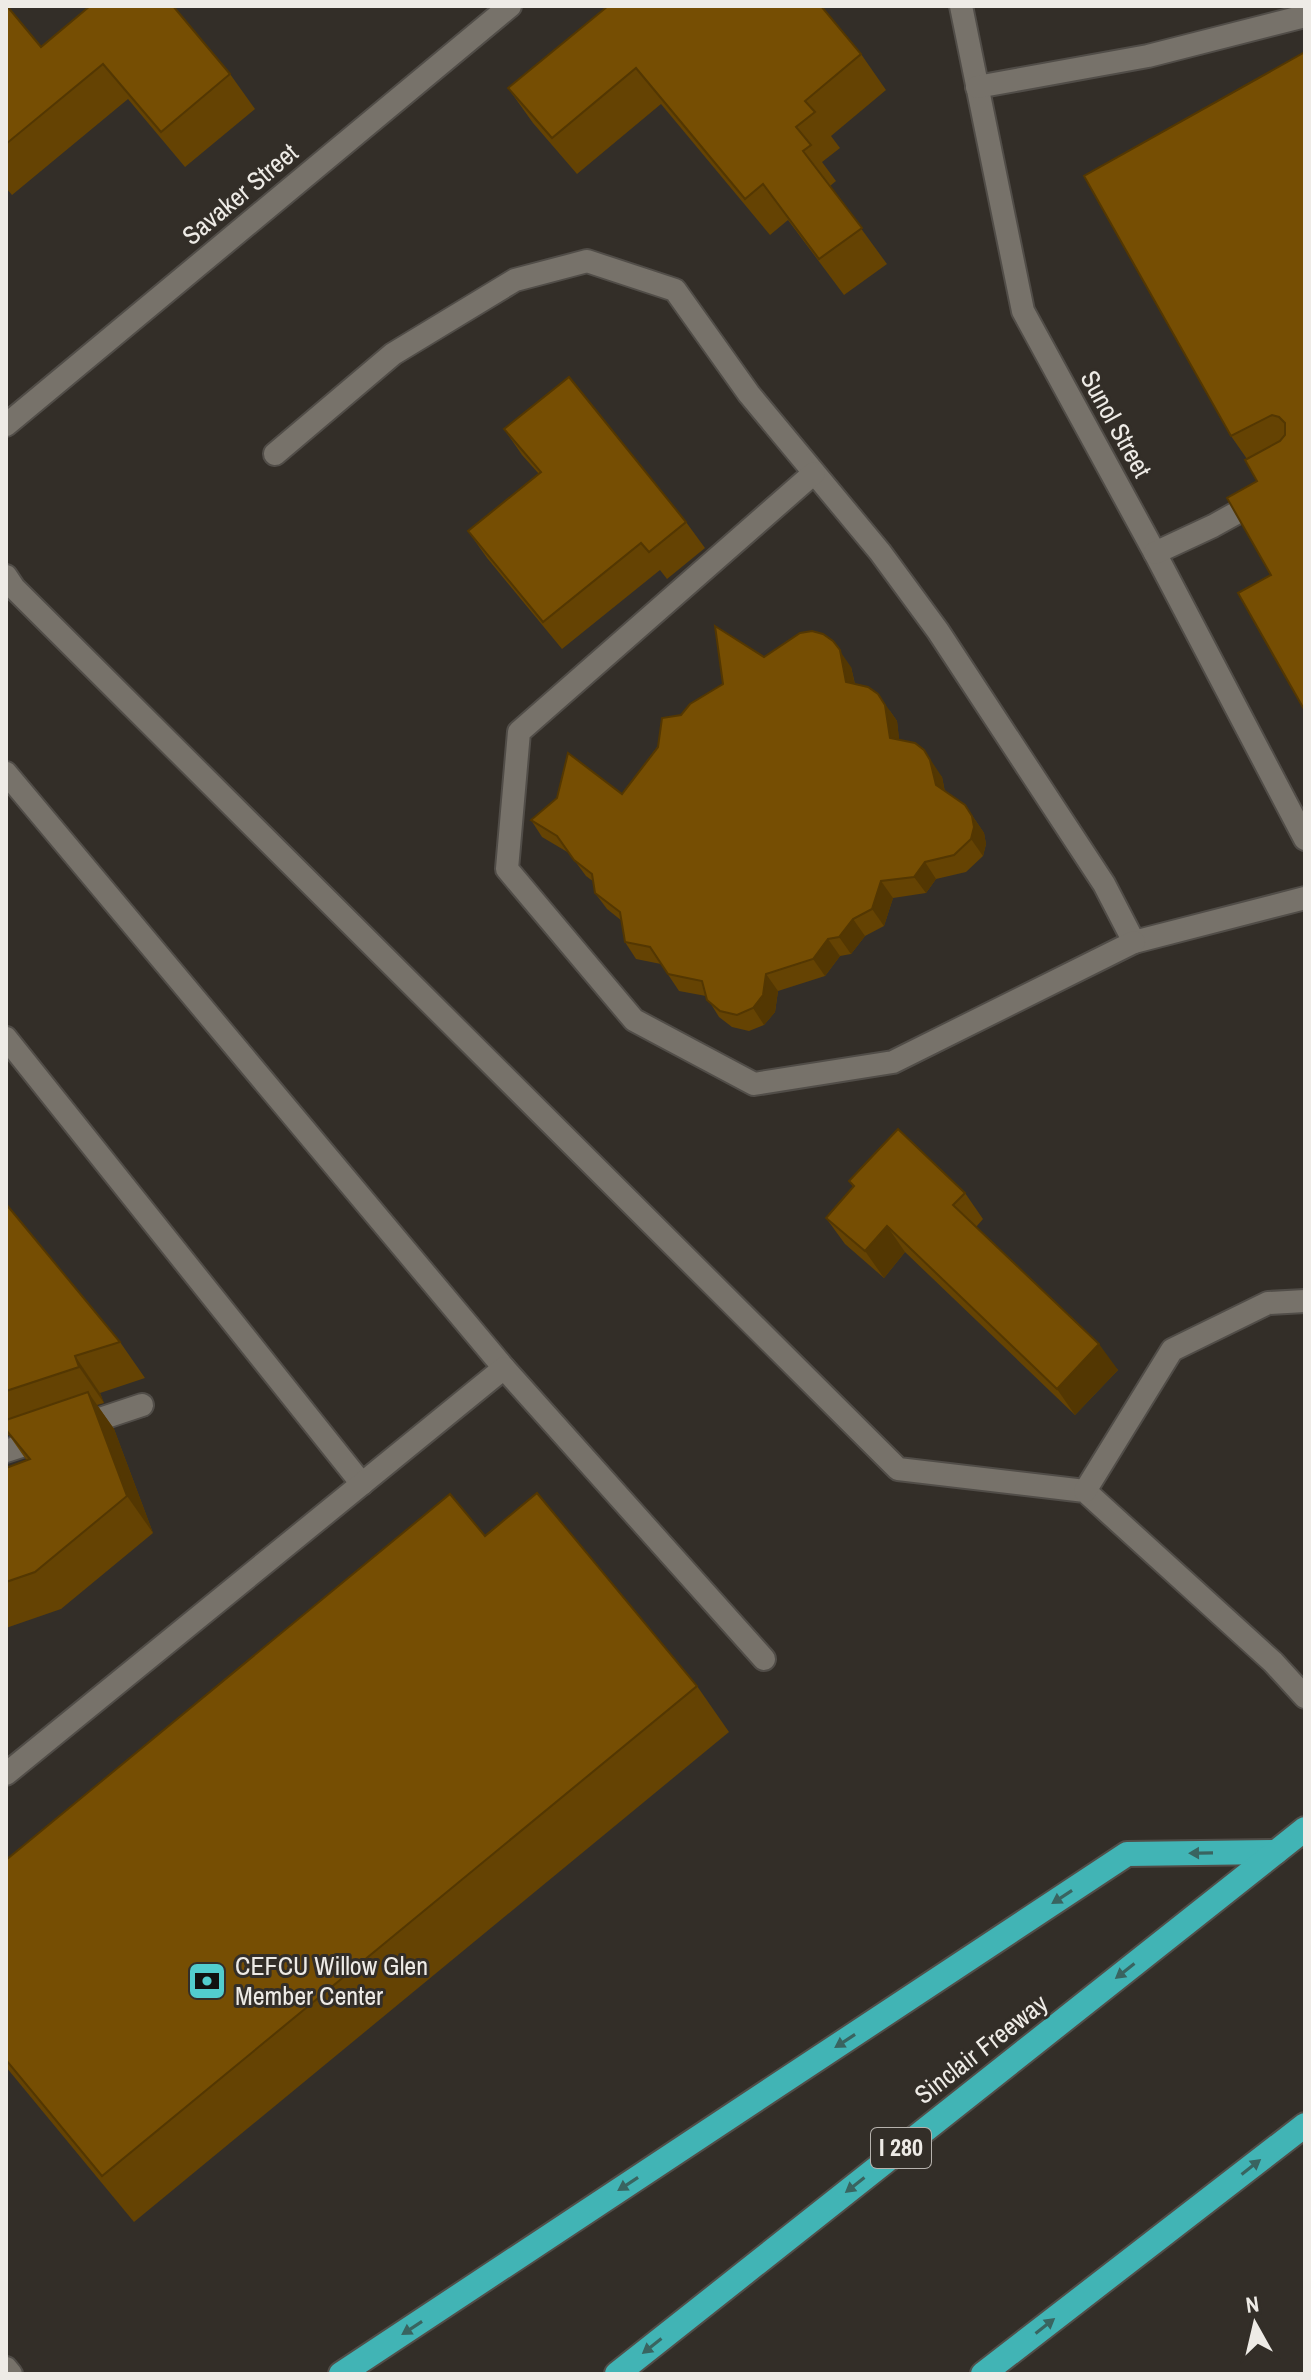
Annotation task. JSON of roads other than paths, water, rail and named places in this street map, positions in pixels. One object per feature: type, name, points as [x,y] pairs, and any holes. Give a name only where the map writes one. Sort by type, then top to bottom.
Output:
[{"type":"highway","name":"Sinclair Freeway","points":[[617,2374],[1305,1829]]},
{"type":"highway","points":[[341,2374],[1127,1854],[1276,1852]]},
{"type":"highway","points":[[983,2374],[1305,2125]]},
{"type":"street","name":"Savaker Street","points":[[6,425],[510,6]]},
{"type":"street","name":"Sunol Street","points":[[961,6],[1023,311],[1155,553],[1305,839]]},
{"type":"street","points":[[977,87],[1148,56],[1305,16]]},
{"type":"street","points":[[275,454],[393,354],[515,280],[587,261],[675,290],[749,394],[880,552],[938,631],[1104,884],[1134,942]]},
{"type":"street","points":[[814,473],[519,732],[507,869],[634,1020],[754,1084],[893,1062],[1134,942],[1305,898]]},
{"type":"street","points":[[1155,553],[1213,526],[1305,475]]},
{"type":"street","points":[[6,576],[14,588],[898,1469],[1085,1491],[1273,1662],[1305,1697]]},
{"type":"street","points":[[6,773],[504,1368],[764,1659]]},
{"type":"street","points":[[6,1038],[362,1484]]},
{"type":"street","points":[[1085,1491],[1172,1350],[1268,1303],[1305,1301]]},
{"type":"street","points":[[6,1774],[504,1368]]},
{"type":"street","points":[[6,1451],[142,1405]]},
{"type":"street","points":[[6,2368],[11,2374]]},
{"type":"place","name":"CEFCU Willow Glen Member Center","points":[[207,1981]]}]
